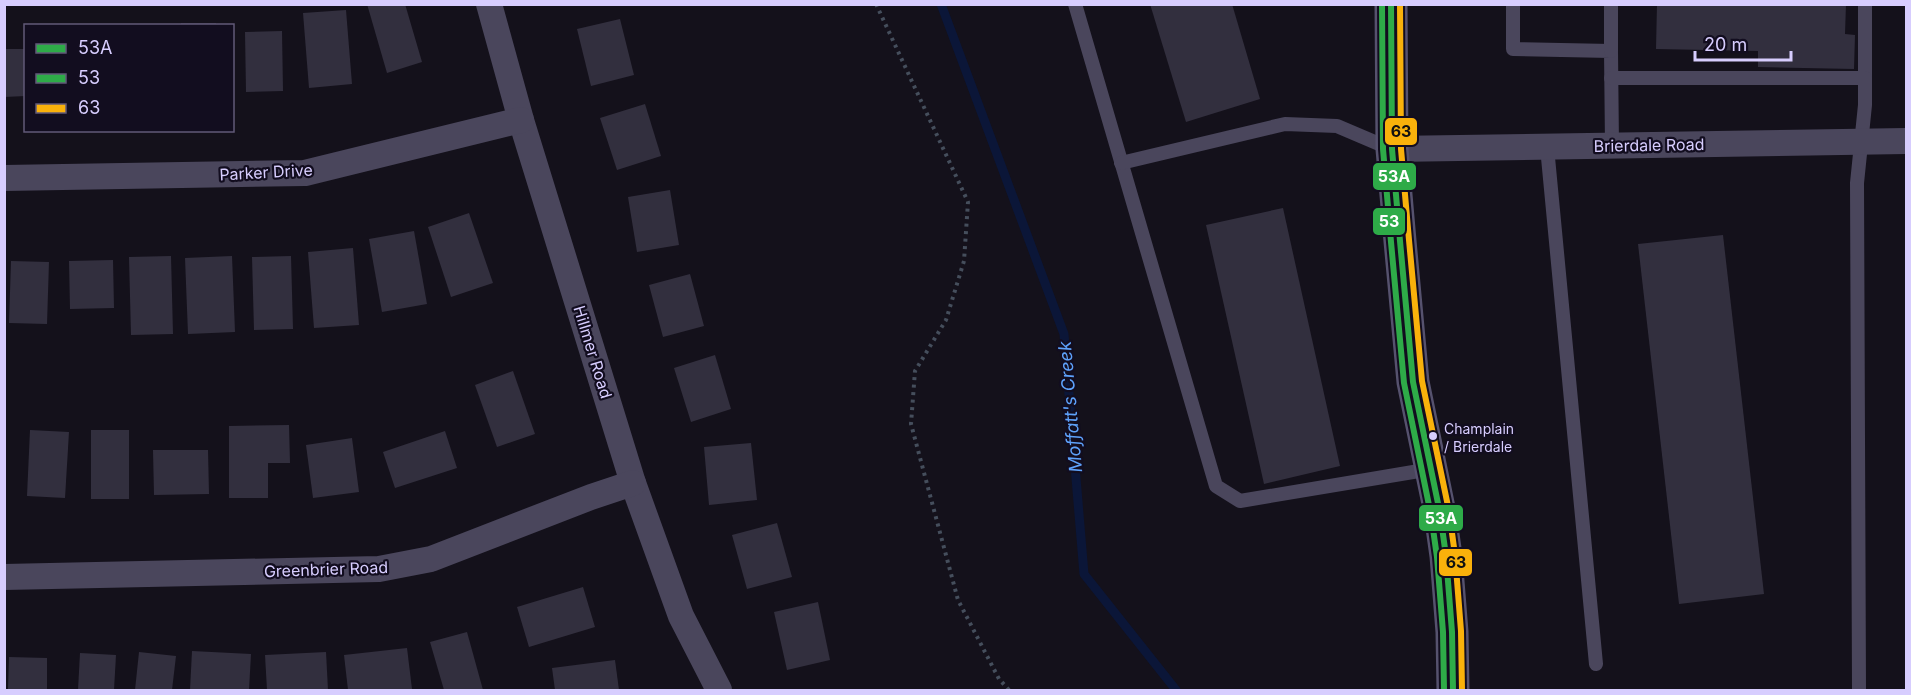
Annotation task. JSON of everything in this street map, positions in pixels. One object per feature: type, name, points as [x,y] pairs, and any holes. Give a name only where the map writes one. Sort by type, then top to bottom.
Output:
[{"type":"street","name":"Hillmer Road","points":[[489,4],[521,120],[633,483],[681,616],[719,690]]},
{"type":"street","points":[[1391,4],[1392,149],[1413,382],[1440,513],[1448,576],[1453,690]]},
{"type":"street","name":"Parker Drive","points":[[4,178],[305,173],[521,120]]},
{"type":"street","name":"Brierdale Road","points":[[1392,149],[1906,141]]},
{"type":"street","name":"Greenbrier Road","points":[[4,577],[379,569],[431,559],[633,483]]},
{"type":"lane","points":[[1075,4],[1216,486],[1240,501],[1431,469]]},
{"type":"lane","points":[[1513,4],[1513,50],[1611,51]]},
{"type":"lane","points":[[1611,4],[1612,146]]},
{"type":"lane","points":[[1859,690],[1857,183],[1865,78],[1865,4]]},
{"type":"lane","points":[[1611,78],[1865,78]]},
{"type":"lane","points":[[1121,163],[1285,124],[1336,126],[1392,149]]},
{"type":"lane","points":[[1547,147],[1596,664]]},
{"type":"path","points":[[876,4],[968,202],[964,261],[946,320],[915,371],[911,424],[958,600],[999,679],[1009,690]]},
{"type":"building","points":[[367,4],[405,4],[422,62],[387,73]]},
{"type":"building","points":[[1150,4],[1232,4],[1260,99],[1186,122]]},
{"type":"building","points":[[1657,4],[1846,4],[1845,34],[1855,35],[1854,69],[1758,67],[1758,51],[1656,49]]},
{"type":"building","points":[[346,10],[352,84],[309,88],[303,13]]},
{"type":"building","points":[[620,19],[634,75],[591,86],[577,29]]},
{"type":"building","points":[[181,23],[216,23],[216,24]]},
{"type":"building","points":[[282,31],[283,91],[246,92],[245,32]]},
{"type":"building","points":[[4,49],[24,49],[24,96],[4,97]]},
{"type":"building","points":[[645,104],[661,156],[617,170],[600,118]]},
{"type":"building","points":[[670,190],[679,245],[637,252],[628,197]]},
{"type":"building","points":[[1283,208],[1340,466],[1264,484],[1206,225]]},
{"type":"building","points":[[469,213],[493,283],[451,297],[428,227]]},
{"type":"building","points":[[414,231],[427,304],[382,312],[369,239]]},
{"type":"building","points":[[1723,235],[1764,594],[1679,604],[1638,244]]},
{"type":"building","points":[[353,248],[359,325],[314,328],[308,252]]},
{"type":"building","points":[[171,256],[173,334],[131,335],[129,257]]},
{"type":"building","points":[[232,256],[235,332],[188,334],[185,258]]},
{"type":"building","points":[[291,256],[293,329],[254,330],[252,257]]},
{"type":"building","points":[[113,260],[114,308],[70,309],[69,261]]},
{"type":"building","points":[[11,261],[49,262],[47,324],[9,323]]},
{"type":"building","points":[[690,274],[704,326],[663,337],[649,285]]},
{"type":"building","points":[[715,355],[731,409],[691,422],[674,368]]},
{"type":"building","points":[[513,371],[535,434],[497,447],[475,385]]},
{"type":"building","points":[[289,425],[290,463],[268,463],[268,498],[229,498],[229,426]]},
{"type":"building","points":[[30,430],[69,432],[65,498],[27,496]]},
{"type":"building","points":[[91,430],[129,430],[129,499],[91,499]]},
{"type":"building","points":[[445,431],[457,468],[395,488],[383,452]]},
{"type":"building","points":[[352,438],[359,492],[313,498],[306,445]]},
{"type":"building","points":[[751,443],[757,500],[709,505],[704,447]]},
{"type":"building","points":[[153,450],[208,450],[209,494],[154,495]]},
{"type":"building","points":[[777,523],[792,577],[747,589],[732,535]]},
{"type":"building","points":[[583,587],[595,627],[529,647],[517,607]]},
{"type":"building","points":[[818,602],[830,660],[787,670],[774,612]]},
{"type":"building","points":[[467,632],[483,690],[444,690],[430,642]]},
{"type":"building","points":[[407,648],[412,689],[348,690],[344,655]]},
{"type":"building","points":[[192,651],[251,654],[249,690],[190,690]]},
{"type":"building","points":[[139,652],[176,656],[172,690],[135,690]]},
{"type":"building","points":[[326,652],[328,690],[267,690],[265,655]]},
{"type":"building","points":[[80,653],[116,655],[114,690],[78,690]]},
{"type":"building","points":[[9,657],[47,658],[47,690],[8,690]]},
{"type":"building","points":[[615,660],[619,690],[555,690],[552,668]]},
{"type":"waterway","name":"Moffatt's Creek","points":[[941,4],[1064,334],[1084,574],[1176,690]]},
{"type":"transit line","name":"53","points":[[1382,4],[1383,149],[1391,242],[1404,383],[1431,515],[1437,557],[1443,632],[1444,690]]},
{"type":"transit line","name":"53A","points":[[1391,4],[1392,149],[1400,241],[1413,382],[1440,513],[1446,556],[1452,632],[1453,690]]},
{"type":"transit line","name":"63","points":[[1400,4],[1401,149],[1409,240],[1422,381],[1449,511],[1455,555],[1461,631],[1462,690]]},
{"type":"place","name":"Champlain / Brierdale","points":[[1433,436]]}]
